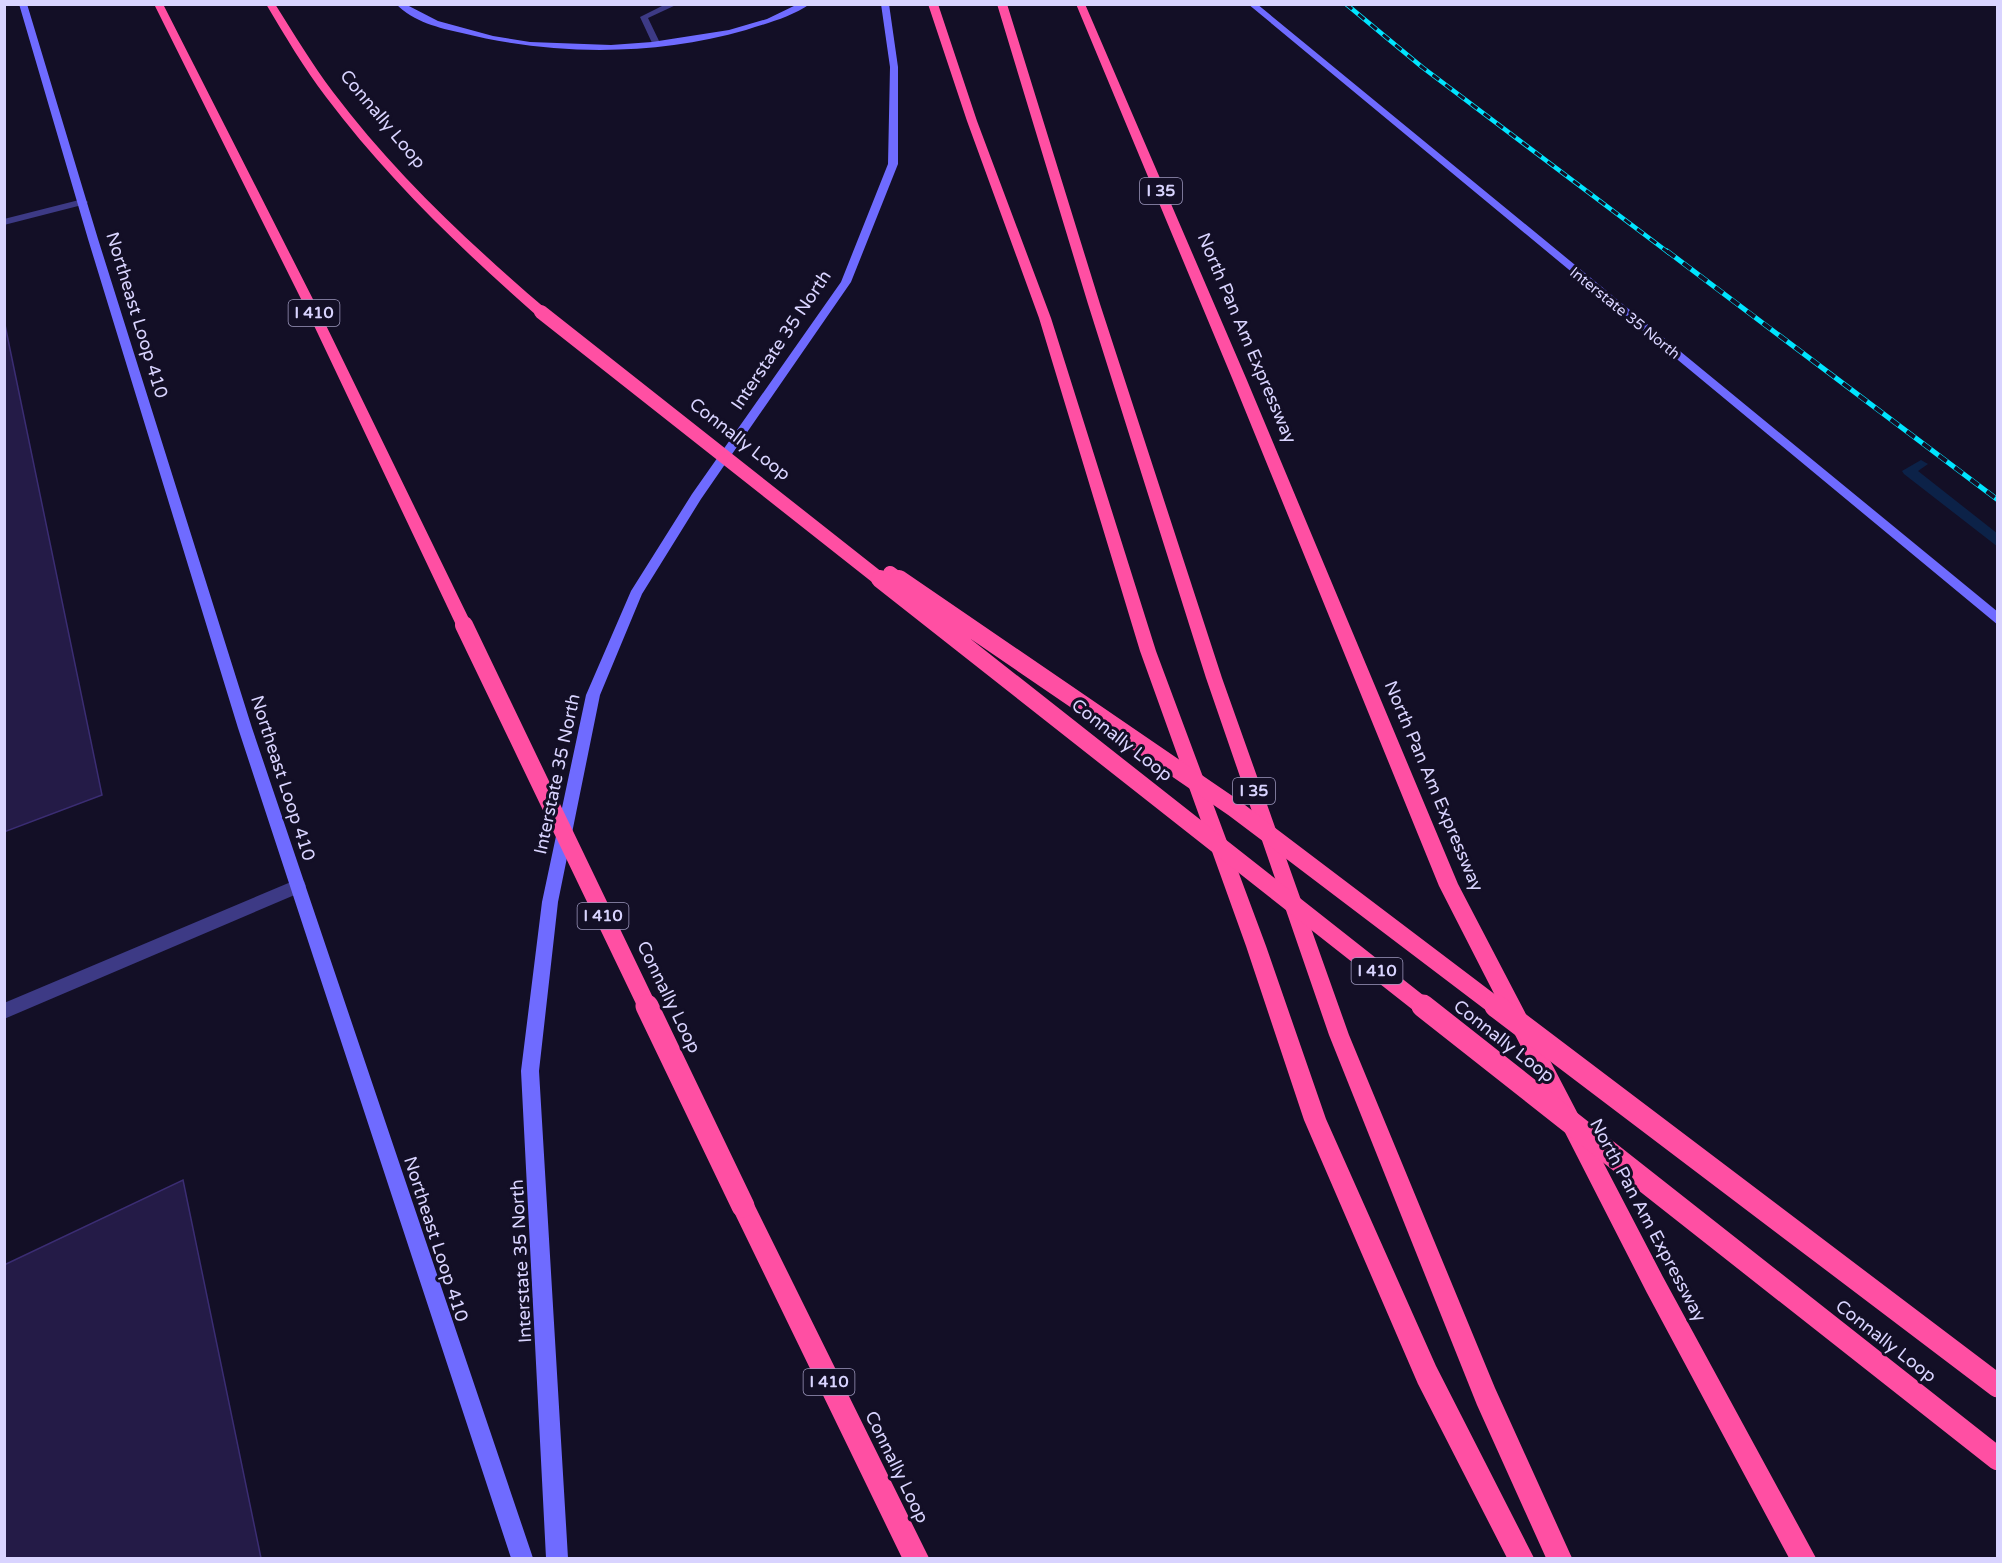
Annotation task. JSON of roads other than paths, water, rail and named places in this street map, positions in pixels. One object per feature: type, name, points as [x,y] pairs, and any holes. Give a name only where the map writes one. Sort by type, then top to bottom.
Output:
[{"type":"highway","points":[[151,4],[171,33]]},
{"type":"highway","name":"Connally Loop","points":[[158,4],[315,315],[743,1206],[916,1558]]},
{"type":"highway","name":"Connally Loop","points":[[270,4],[338,107],[399,178],[461,242],[541,312],[1998,1459]]},
{"type":"highway","points":[[933,4],[969,111],[1045,318],[1148,651],[1256,946],[1315,1120],[1427,1375],[1521,1558]]},
{"type":"highway","name":"I 35","points":[[1002,4],[1090,292],[1214,678],[1339,1035],[1486,1396],[1559,1558]]},
{"type":"highway","name":"North Pan Am Expressway","points":[[1080,4],[1239,378],[1449,886],[1655,1285],[1803,1558]]},
{"type":"highway","points":[[757,482],[1234,808],[1998,1386]]},
{"type":"main road","name":"Northeast Loop 410","points":[[23,4],[241,717],[522,1558]]},
{"type":"main road","points":[[400,4],[410,13],[476,35],[536,46],[606,47],[684,41],[764,22],[806,4]]},
{"type":"main road","name":"Interstate 35 North","points":[[557,1558],[530,1071],[550,902],[593,695],[642,584],[696,497],[846,282],[893,164],[894,67],[885,4]]},
{"type":"main road","name":"Interstate 35 North","points":[[1252,4],[1998,620]]},
{"type":"lane","points":[[656,43],[644,17],[674,4]]},
{"type":"lane","points":[[4,222],[83,202]]},
{"type":"lane","points":[[4,1011],[298,886]]},
{"type":"waterway","points":[[1921,464],[1909,471],[1998,542]]},
{"type":"railway","points":[[1346,4],[1422,67],[1669,253]]},
{"type":"railway","points":[[1667,251],[1998,500]]}]
